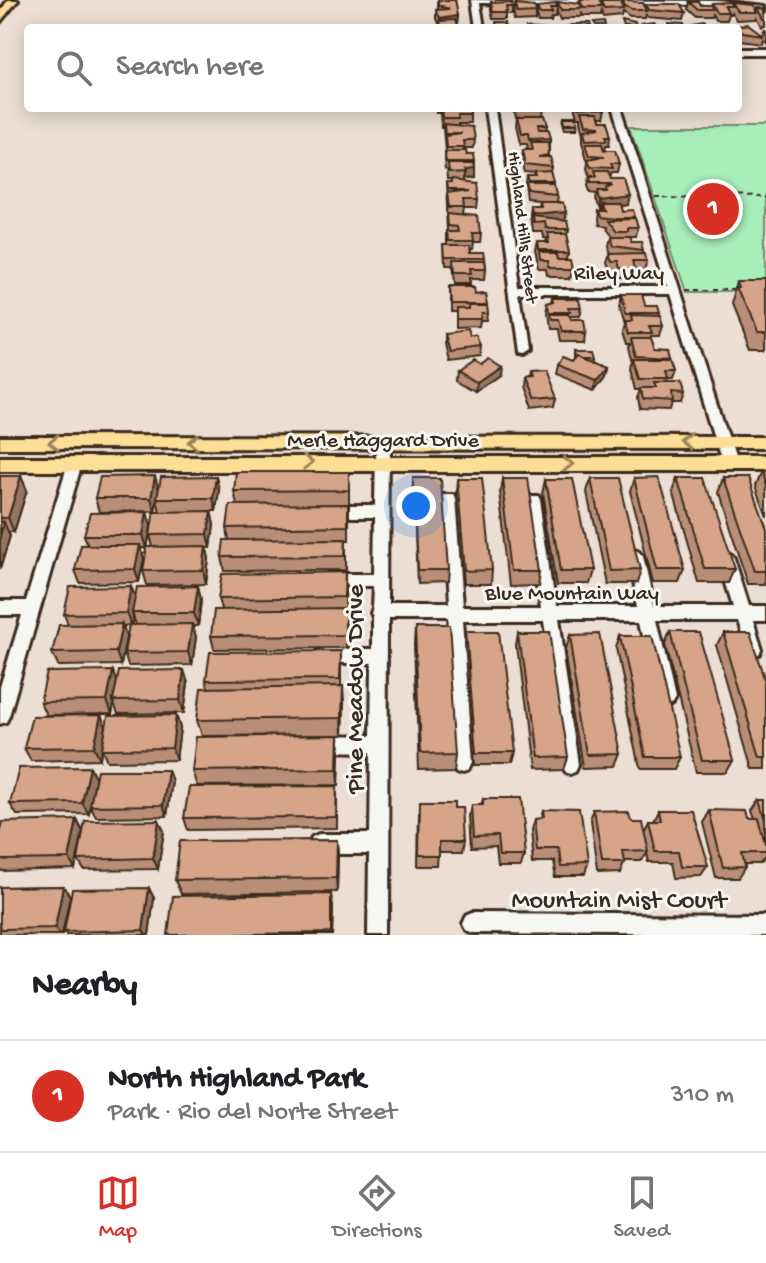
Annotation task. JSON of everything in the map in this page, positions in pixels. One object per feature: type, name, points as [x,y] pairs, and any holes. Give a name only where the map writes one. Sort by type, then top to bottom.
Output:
[{"type":"main road","points":[[0,19],[13,0]]},
{"type":"main road","name":"Merle Haggard Drive","points":[[0,442],[766,443]]},
{"type":"main road","name":"Merle Haggard Drive","points":[[0,464],[766,464]]},
{"type":"street","points":[[479,24],[476,1],[720,3],[766,8]]},
{"type":"street","points":[[742,51],[766,51]]},
{"type":"street","name":"Highland Hills Street","points":[[491,112],[522,351]]},
{"type":"street","points":[[618,112],[681,291],[729,464]]},
{"type":"street","name":"Riley Way","points":[[514,290],[681,291]]},
{"type":"street","name":"Pine Meadow Drive","points":[[378,935],[383,442]]},
{"type":"street","points":[[0,716],[75,463]]},
{"type":"street","points":[[447,498],[464,762]]},
{"type":"street","points":[[534,499],[572,764]]},
{"type":"street","points":[[319,511],[381,511]]},
{"type":"street","points":[[721,542],[761,673]]},
{"type":"street","points":[[632,543],[670,719]]},
{"type":"street","points":[[306,580],[380,580]]},
{"type":"street","points":[[0,608],[32,608]]},
{"type":"street","name":"Blue Mountain Way","points":[[379,613],[766,613]]},
{"type":"street","points":[[300,656],[379,656]]},
{"type":"street","points":[[300,743],[379,744]]},
{"type":"street","points":[[300,844],[378,844]]},
{"type":"street","name":"Mountain Mist Court","points":[[471,923],[766,925]]},
{"type":"path","points":[[652,196],[766,198]]},
{"type":"path","points":[[681,291],[739,290]]},
{"type":"green space","points":[[631,126],[766,126],[766,292],[687,292]]},
{"type":"building","points":[[438,0],[457,0],[460,14],[439,17],[435,9],[451,8],[438,5]]},
{"type":"building","points":[[511,1],[512,5],[506,5],[507,12],[493,12],[491,2]]},
{"type":"building","points":[[514,1],[534,3],[535,9],[516,10]]},
{"type":"building","points":[[555,2],[556,6],[550,6],[551,10],[539,10],[536,4]]},
{"type":"building","points":[[557,2],[578,5],[580,10],[560,10]]},
{"type":"building","points":[[579,2],[598,2],[602,10],[582,10]]},
{"type":"building","points":[[623,2],[643,3],[647,11],[632,11],[625,8]]},
{"type":"building","points":[[688,2],[698,2],[700,6],[710,6],[713,10],[697,10]]},
{"type":"building","points":[[731,3],[734,7],[726,7],[729,13],[717,13],[712,4]]},
{"type":"building","points":[[733,3],[754,5],[758,12],[739,12]]},
{"type":"building","points":[[601,4],[621,4],[624,11],[604,12]]},
{"type":"building","points":[[646,4],[679,4],[684,13],[649,10]]},
{"type":"building","points":[[758,7],[766,8],[766,18],[764,18]]},
{"type":"building","points":[[457,18],[459,24],[440,24],[439,19]]},
{"type":"building","points":[[748,24],[763,35],[742,32],[742,25]]},
{"type":"building","points":[[440,112],[470,112],[456,113],[456,117],[441,117]]},
{"type":"building","points":[[579,117],[595,117],[597,124],[606,124],[610,136],[605,136],[607,140],[584,141],[582,133],[597,130],[583,129]]},
{"type":"building","points":[[516,120],[542,120],[545,129],[536,129],[537,133],[547,133],[549,140],[528,141],[527,136],[520,136]]},
{"type":"building","points":[[561,122],[573,122],[575,128],[562,128]]},
{"type":"building","points":[[443,123],[471,126],[473,140],[462,140],[463,146],[446,146],[445,134],[460,132],[444,132]]},
{"type":"building","points":[[530,143],[548,143],[549,155],[539,157],[551,157],[554,168],[525,165],[522,150],[532,150]]},
{"type":"building","points":[[585,144],[602,144],[604,150],[615,150],[619,164],[610,164],[612,169],[590,168],[587,160],[604,157],[589,156]]},
{"type":"building","points":[[444,150],[465,150],[466,154],[473,154],[474,161],[445,161]]},
{"type":"building","points":[[448,163],[473,163],[474,168],[449,173]]},
{"type":"building","points":[[593,172],[607,172],[610,179],[623,179],[628,194],[598,198],[596,190],[606,190],[605,187],[611,184],[589,184],[588,178],[595,178]]},
{"type":"building","points":[[553,173],[556,184],[529,184],[527,178],[537,178],[536,174]]},
{"type":"building","points":[[453,180],[477,183],[479,199],[466,199],[467,207],[451,207],[449,194],[471,191],[449,191],[448,184],[453,184]]},
{"type":"building","points":[[527,186],[556,186],[558,197],[529,194]]},
{"type":"building","points":[[600,202],[618,202],[620,210],[632,209],[634,217],[596,215],[594,209],[602,209]]},
{"type":"building","points":[[540,204],[562,204],[564,213],[533,216],[532,209],[541,209]]},
{"type":"building","points":[[450,213],[479,216],[481,233],[472,233],[473,240],[450,240],[449,230],[460,230],[459,225],[451,224]]},
{"type":"building","points":[[533,218],[564,222],[566,230],[545,230],[544,224],[534,225]]},
{"type":"building","points":[[635,218],[638,228],[626,228],[626,231],[613,231],[604,219]]},
{"type":"building","points":[[547,234],[565,234],[569,250],[538,250],[537,243],[549,243]]},
{"type":"building","points":[[607,237],[629,237],[631,242],[642,242],[644,250],[610,246]]},
{"type":"building","points":[[446,245],[469,245],[470,253],[483,253],[484,260],[447,260]]},
{"type":"building","points":[[539,252],[572,256],[574,266],[550,266],[549,260],[540,260]]},
{"type":"building","points":[[646,253],[649,260],[634,260],[636,270],[619,269],[617,262],[610,262],[607,254]]},
{"type":"building","points":[[454,263],[484,263],[485,271],[471,271],[472,276],[455,276]]},
{"type":"building","points":[[739,281],[766,281],[766,332],[757,332],[738,288],[741,288]]},
{"type":"building","points":[[448,287],[475,287],[476,292],[486,291],[488,302],[449,302]]},
{"type":"building","points":[[621,295],[641,295],[644,306],[657,306],[659,313],[625,313]]},
{"type":"building","points":[[555,298],[581,298],[583,308],[571,308],[572,313],[549,313],[548,304],[556,302]]},
{"type":"building","points":[[469,303],[488,303],[489,312],[483,312],[482,319],[455,319],[455,307],[469,307]]},
{"type":"building","points":[[549,315],[570,315],[572,320],[584,320],[586,331],[561,331],[558,320],[550,320]]},
{"type":"building","points":[[631,315],[660,316],[663,326],[649,326],[652,332],[628,332],[624,320],[632,320]]},
{"type":"building","points":[[468,331],[470,338],[477,338],[481,347],[447,351],[442,334]]},
{"type":"building","points":[[631,337],[651,337],[655,348],[670,349],[672,358],[636,356]]},
{"type":"building","points":[[576,349],[593,349],[595,356],[577,356]]},
{"type":"building","points":[[579,354],[609,366],[598,380],[557,365],[563,356],[574,360]]},
{"type":"building","points":[[488,358],[500,366],[477,382],[458,370],[473,360],[480,364]]},
{"type":"building","points":[[634,359],[672,359],[676,371],[666,371],[668,379],[640,379]]},
{"type":"building","points":[[544,371],[555,399],[531,401],[522,378],[530,377],[528,372]]},
{"type":"building","points":[[654,383],[680,383],[683,394],[671,393],[672,401],[643,399],[641,388],[656,388]]},
{"type":"building","points":[[236,472],[349,472],[349,490],[234,491]]},
{"type":"building","points":[[0,476],[21,476],[8,518],[0,518]]},
{"type":"building","points":[[155,476],[151,498],[95,498],[100,477]]},
{"type":"building","points":[[216,476],[213,498],[157,498],[161,477]]},
{"type":"building","points":[[659,477],[685,570],[657,570],[634,478]]},
{"type":"building","points":[[413,478],[440,478],[446,570],[417,570]]},
{"type":"building","points":[[456,478],[482,478],[492,570],[464,571]]},
{"type":"building","points":[[502,478],[528,478],[542,570],[514,570]]},
{"type":"building","points":[[590,478],[618,478],[640,570],[609,571]]},
{"type":"building","points":[[678,478],[705,478],[735,569],[705,569]]},
{"type":"building","points":[[723,478],[748,478],[766,528],[766,571],[755,571]]},
{"type":"building","points":[[546,479],[572,479],[590,570],[561,570]]},
{"type":"building","points":[[348,504],[348,526],[227,528],[230,505]]},
{"type":"building","points":[[211,511],[208,534],[150,535],[154,512]]},
{"type":"building","points":[[147,512],[143,535],[84,535],[90,513]]},
{"type":"building","points":[[346,539],[345,556],[222,557],[224,540]]},
{"type":"building","points":[[81,545],[140,545],[135,569],[75,570]]},
{"type":"building","points":[[206,546],[203,570],[143,571],[147,547]]},
{"type":"building","points":[[345,572],[344,597],[218,599],[222,574]]},
{"type":"building","points":[[131,586],[126,613],[64,614],[70,587]]},
{"type":"building","points":[[198,586],[194,613],[132,613],[137,587]]},
{"type":"building","points":[[345,608],[345,635],[211,636],[214,610]]},
{"type":"building","points":[[122,624],[116,652],[52,653],[59,625]]},
{"type":"building","points":[[192,624],[188,652],[124,653],[129,625]]},
{"type":"building","points":[[415,628],[449,628],[458,752],[420,753]]},
{"type":"building","points":[[466,631],[498,631],[512,753],[476,753]]},
{"type":"building","points":[[517,631],[549,631],[568,757],[533,758]]},
{"type":"building","points":[[670,632],[699,632],[735,760],[702,760]]},
{"type":"building","points":[[723,632],[750,632],[766,681],[766,757],[760,757]]},
{"type":"building","points":[[600,634],[623,754],[590,755],[570,635]]},
{"type":"building","points":[[620,636],[652,636],[680,757],[645,757]]},
{"type":"building","points":[[341,651],[340,679],[206,680],[210,652]]},
{"type":"building","points":[[184,670],[180,700],[113,701],[119,671]]},
{"type":"building","points":[[113,671],[107,701],[40,702],[47,672]]},
{"type":"building","points":[[343,686],[342,718],[197,720],[201,688]]},
{"type":"building","points":[[101,715],[94,747],[24,748],[32,716]]},
{"type":"building","points":[[176,715],[172,748],[102,749],[108,716]]},
{"type":"building","points":[[339,735],[338,769],[192,771],[196,737]]},
{"type":"building","points":[[90,767],[82,803],[10,804],[19,768]]},
{"type":"building","points":[[97,770],[168,770],[163,805],[90,806]]},
{"type":"building","points":[[337,786],[336,817],[184,818],[189,787]]},
{"type":"building","points":[[483,799],[518,799],[524,853],[500,853],[498,835],[474,836],[472,805],[483,805]]},
{"type":"building","points":[[420,800],[455,800],[455,807],[464,807],[466,839],[442,839],[442,855],[419,855]]},
{"type":"building","points":[[760,800],[766,800],[766,821]]},
{"type":"building","points":[[658,810],[691,810],[708,867],[682,867],[679,851],[655,851],[648,820],[660,820]]},
{"type":"building","points":[[709,810],[747,811],[749,819],[759,819],[766,853],[742,853],[745,867],[723,868]]},
{"type":"building","points":[[541,811],[579,812],[587,866],[558,867],[556,850],[535,850],[532,820],[542,819]]},
{"type":"building","points":[[629,811],[631,818],[641,818],[648,851],[623,852],[625,864],[602,864],[594,812]]},
{"type":"building","points":[[77,820],[69,859],[0,860],[3,822]]},
{"type":"building","points":[[159,820],[153,858],[78,860],[85,821]]},
{"type":"building","points":[[337,840],[336,878],[175,880],[180,841]]},
{"type":"building","points":[[63,886],[55,928],[0,929],[0,887]]},
{"type":"building","points":[[149,888],[143,930],[64,932],[72,889]]},
{"type":"building","points":[[331,894],[331,933],[168,935],[173,896]]},
{"type":"place","name":"North Highland Park","points":[[713,209]]}]
